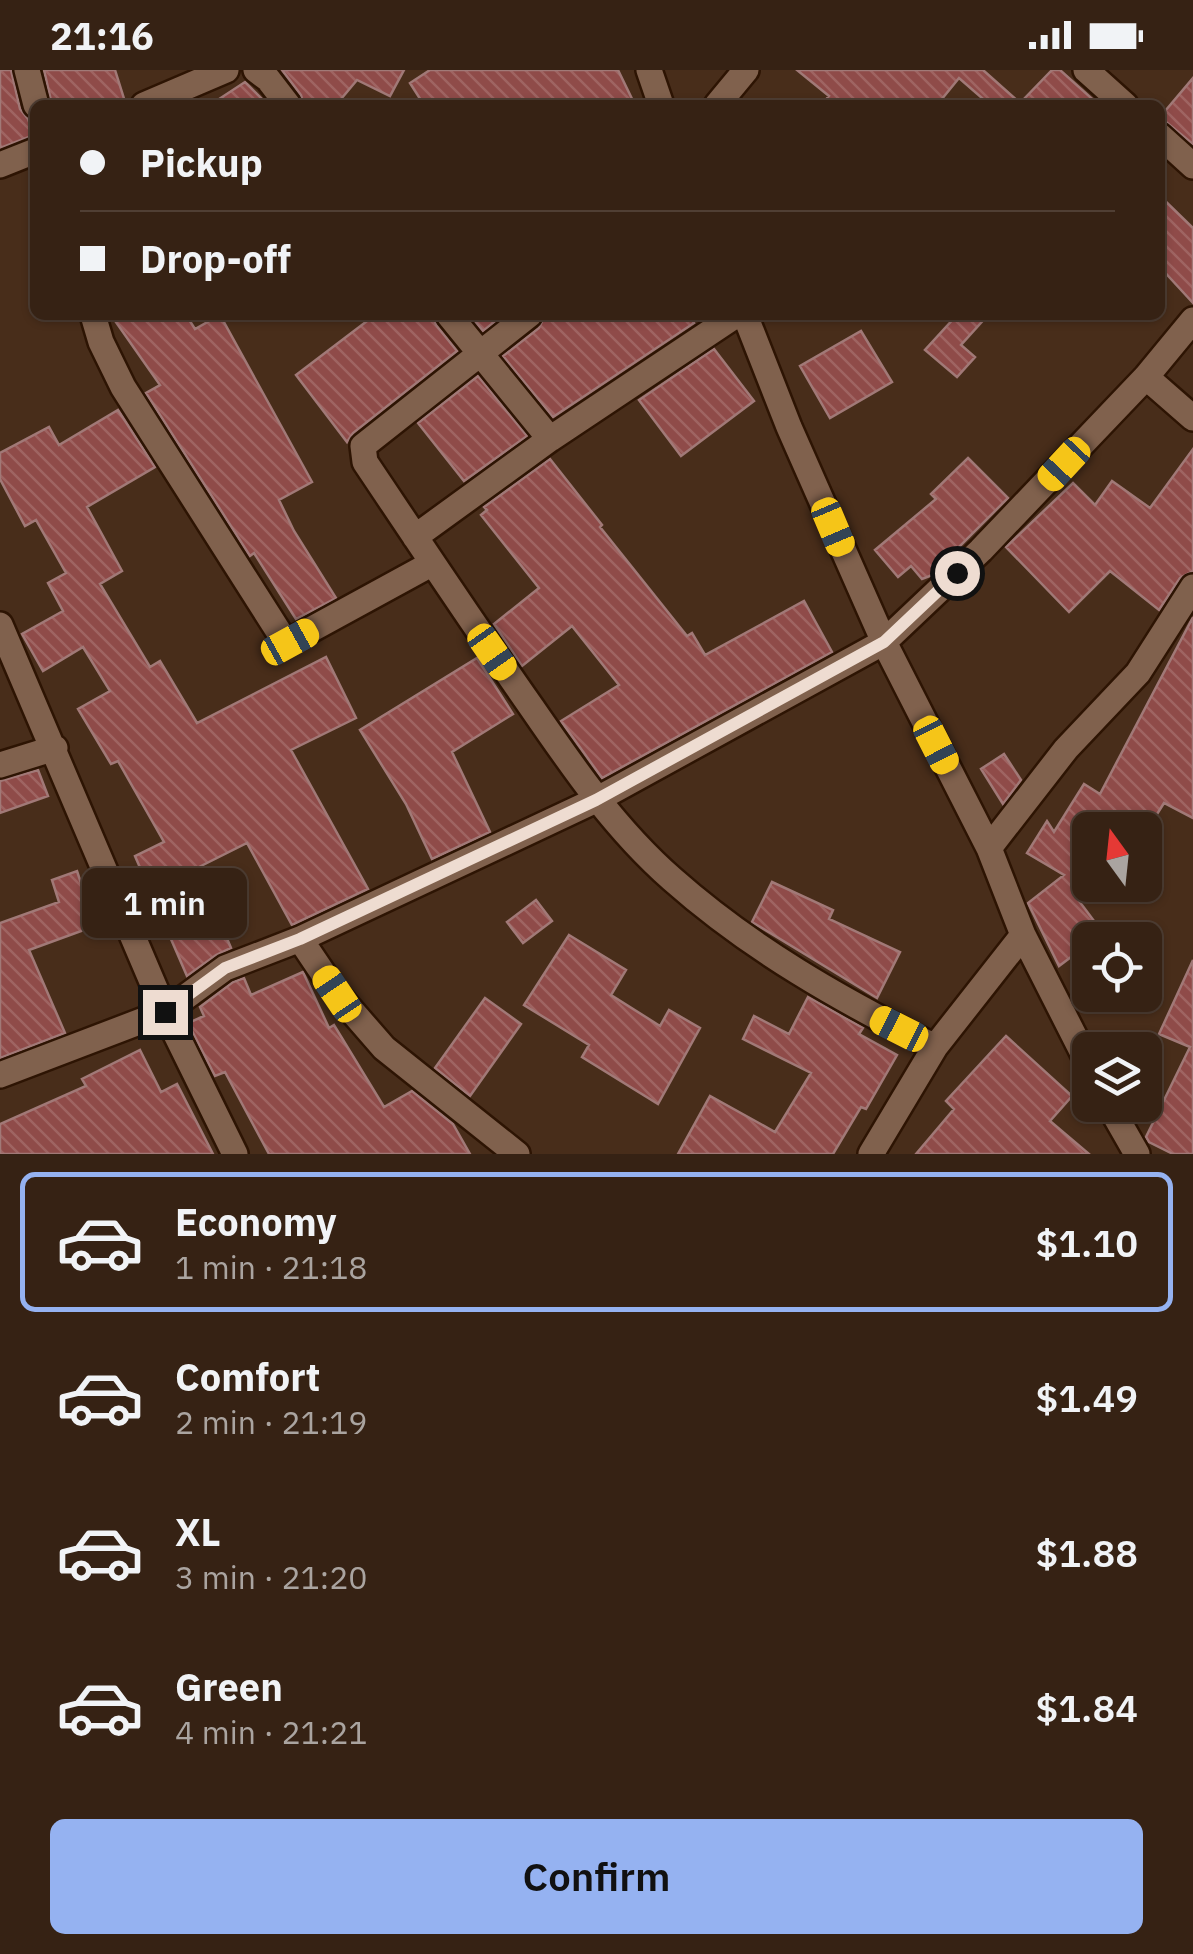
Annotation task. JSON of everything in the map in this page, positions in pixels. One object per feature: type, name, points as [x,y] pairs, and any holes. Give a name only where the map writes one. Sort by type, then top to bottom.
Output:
[{"type":"street","points":[[27,70],[35,100]]},
{"type":"street","points":[[156,100],[226,70]]},
{"type":"street","points":[[256,70],[284,100]]},
{"type":"street","points":[[649,70],[659,100]]},
{"type":"street","points":[[721,100],[746,70]]},
{"type":"street","points":[[1086,70],[1119,100]]},
{"type":"street","points":[[1165,141],[1193,166]]},
{"type":"street","points":[[0,165],[30,153]]},
{"type":"street","points":[[94,320],[123,387],[284,640],[290,642],[430,564]]},
{"type":"street","points":[[453,320],[550,439]]},
{"type":"street","points":[[523,320],[363,446],[365,462],[430,564],[596,800],[669,877],[733,930],[863,1011],[934,1047]]},
{"type":"street","points":[[415,537],[550,439],[728,320]]},
{"type":"street","points":[[747,320],[789,427],[884,642],[989,848],[1023,934],[1072,1032]]},
{"type":"street","points":[[0,1076],[165,1012],[225,968],[300,939],[596,800],[884,642],[982,550],[1146,376],[1193,320]]},
{"type":"street","points":[[1146,376],[1193,418]]},
{"type":"street","points":[[989,848],[1066,749],[1138,673],[1193,587]]},
{"type":"street","points":[[0,624],[165,1012],[235,1154]]},
{"type":"street","points":[[0,765],[55,748]]},
{"type":"street","points":[[871,1154],[934,1047],[1023,934]]},
{"type":"street","points":[[300,939],[337,994],[384,1048],[517,1154]]},
{"type":"street","points":[[1119,1122],[1137,1154]]},
{"type":"building","points":[[0,70],[11,70],[20,109],[30,124],[30,137],[0,148]]},
{"type":"building","points":[[44,70],[115,70],[124,100],[51,100]]},
{"type":"building","points":[[282,70],[404,70],[390,96],[357,80],[340,100],[302,100]]},
{"type":"building","points":[[430,70],[618,70],[633,100],[421,100],[410,83]]},
{"type":"building","points":[[797,70],[983,70],[1017,100],[984,100],[959,78],[941,100],[825,100],[829,96]]},
{"type":"building","points":[[1052,70],[1060,70],[1093,100],[1023,100]]},
{"type":"building","points":[[1193,78],[1193,144],[1165,121],[1165,111]]},
{"type":"building","points":[[245,82],[263,100],[218,100]]},
{"type":"building","points":[[1165,201],[1193,228],[1193,303],[1165,272]]},
{"type":"building","points":[[114,320],[189,320],[195,329],[211,320],[223,320],[312,482],[279,500],[336,598],[296,619],[254,553],[250,556],[146,393],[160,385]]},
{"type":"building","points":[[368,320],[434,320],[457,351],[353,433],[347,442],[296,375]]},
{"type":"building","points":[[474,320],[497,320],[483,331]]},
{"type":"building","points":[[543,320],[694,323],[553,417],[503,356],[539,328]]},
{"type":"building","points":[[952,320],[984,320],[961,345],[975,357],[957,377],[925,350]]},
{"type":"building","points":[[861,331],[892,382],[830,418],[800,366]]},
{"type":"building","points":[[714,349],[754,401],[681,456],[639,400]]},
{"type":"building","points":[[478,376],[527,436],[464,481],[418,423]]},
{"type":"building","points":[[118,410],[155,467],[87,507],[122,571],[100,584],[150,667],[160,661],[197,723],[326,657],[356,718],[291,750],[368,889],[292,925],[247,843],[197,868],[231,948],[187,976],[135,856],[164,842],[118,761],[111,764],[78,709],[110,691],[83,647],[43,671],[22,634],[63,611],[48,583],[66,573],[36,520],[25,526],[0,479],[0,453],[49,427],[59,445]]},
{"type":"building","points":[[1193,449],[1193,571],[1180,578],[1159,610],[1110,571],[1069,612],[1006,547],[1073,483],[1095,505],[1112,481],[1150,508]]},
{"type":"building","points":[[968,458],[1008,498],[930,576],[922,579],[911,566],[898,577],[875,550],[936,499],[931,494]]},
{"type":"building","points":[[550,459],[687,636],[692,633],[705,655],[804,601],[832,652],[602,778],[561,721],[619,685],[572,626],[522,666],[494,624],[539,588],[481,515],[487,510],[484,507]]},
{"type":"building","points":[[1193,617],[1193,818],[1164,803],[1158,812],[1072,812],[1072,902],[1080,902],[1095,922],[1072,922],[1072,956],[1059,966],[1028,903],[1064,875],[1027,853],[1047,821],[1054,832],[1084,784],[1100,794]]},
{"type":"building","points":[[477,658],[513,714],[452,752],[490,832],[432,859],[406,804],[360,730]]},
{"type":"building","points":[[1004,754],[1021,780],[1003,804],[981,769]]},
{"type":"building","points":[[38,770],[48,796],[0,813],[0,781]]},
{"type":"building","points":[[77,871],[95,926],[29,950],[65,1033],[0,1058],[0,923],[59,902],[52,880]]},
{"type":"building","points":[[772,882],[833,910],[829,919],[900,952],[877,998],[752,922]]},
{"type":"building","points":[[536,900],[552,921],[523,943],[507,922]]},
{"type":"building","points":[[569,935],[626,970],[611,995],[660,1026],[669,1010],[700,1028],[658,1104],[582,1057],[589,1045],[524,1005]]},
{"type":"building","points":[[1193,960],[1193,1154],[1173,1154],[1146,1137],[1153,1122],[1162,1122],[1162,1104],[1190,1047],[1160,1032]]},
{"type":"building","points":[[303,972],[329,1028],[334,1025],[384,1107],[412,1091],[453,1124],[470,1154],[269,1154],[225,1072],[215,1076],[188,1023],[204,1016],[200,1007],[233,982],[244,978],[251,995]]},
{"type":"building","points":[[808,997],[863,1028],[859,1034],[897,1055],[866,1109],[861,1107],[833,1154],[678,1154],[710,1096],[775,1132],[811,1073],[743,1039],[754,1016],[789,1034]]},
{"type":"building","points":[[485,998],[521,1024],[470,1096],[435,1068]]},
{"type":"building","points":[[1006,1036],[1072,1096],[1050,1121],[1089,1154],[916,1154],[954,1109],[946,1101]]},
{"type":"building","points":[[140,1050],[161,1092],[177,1084],[213,1154],[0,1154],[0,1124],[86,1086],[82,1079]]},
{"type":"route","points":[[165,1012],[225,968],[300,939],[596,800],[884,642],[957,573]]}]
